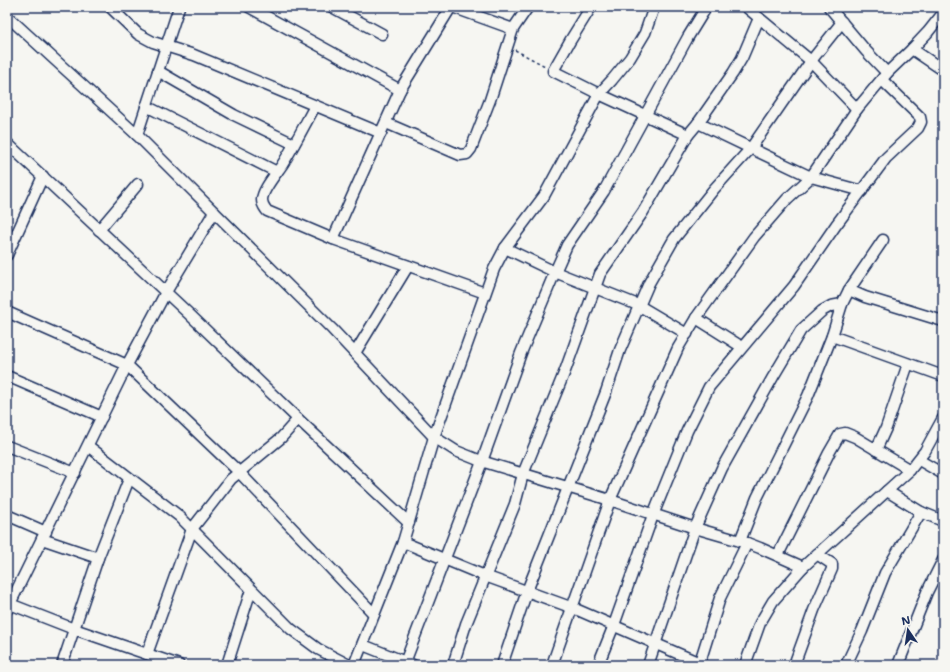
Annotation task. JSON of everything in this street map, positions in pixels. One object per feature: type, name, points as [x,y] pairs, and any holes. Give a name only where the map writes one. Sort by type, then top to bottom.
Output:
[{"type":"street","points":[[110,7],[138,34],[153,42],[194,55],[381,133]]},
{"type":"street","points":[[137,136],[179,7]]},
{"type":"street","points":[[249,7],[400,90]]},
{"type":"street","points":[[332,7],[382,34]]},
{"type":"street","points":[[333,239],[400,90],[451,7],[513,29]]},
{"type":"street","points":[[386,123],[460,155],[467,154],[471,149],[490,100],[513,29],[528,7]]},
{"type":"street","points":[[591,7],[553,71],[645,116],[688,135]]},
{"type":"street","points":[[354,665],[403,542],[434,437],[494,269],[505,248],[544,196],[599,94],[630,58],[644,33],[654,7]]},
{"type":"street","points":[[746,7],[811,61],[857,109]]},
{"type":"street","points":[[598,665],[614,625],[653,515],[687,431],[708,387],[794,286],[886,158],[918,128],[921,122],[917,113],[884,77],[829,7]]},
{"type":"street","points":[[363,644],[407,664],[521,353],[554,272],[567,245],[604,191],[688,37],[704,11]]},
{"type":"street","points":[[552,665],[610,500],[678,348],[696,318],[754,237],[787,198],[811,177],[857,109],[884,77],[912,49],[943,13]]},
{"type":"street","points":[[7,16],[137,136],[355,353],[434,437],[456,451],[481,461],[744,542],[778,555],[803,567]]},
{"type":"street","points":[[453,665],[466,624],[515,504],[523,474],[565,371],[600,274],[643,212],[688,135],[698,123],[742,58],[759,18]]},
{"type":"street","points":[[502,665],[527,591],[567,487],[606,392],[620,350],[638,305],[649,283],[674,239],[714,189],[751,148],[811,61],[842,22]]},
{"type":"street","points":[[912,49],[943,70]]},
{"type":"street","points":[[158,70],[234,115],[294,144]]},
{"type":"street","points":[[146,106],[277,172]]},
{"type":"street","points":[[315,106],[294,144],[277,172],[272,177],[262,200],[263,206],[267,211],[333,239],[485,293]]},
{"type":"street","points":[[698,123],[811,177],[862,191]]},
{"type":"street","points":[[7,143],[409,523]]},
{"type":"street","points":[[7,255],[43,176]]},
{"type":"street","points":[[100,230],[138,184]]},
{"type":"street","points":[[179,665],[9,607],[127,365],[166,292],[214,212]]},
{"type":"street","points":[[403,542],[485,576],[573,608],[699,664],[720,598],[744,542],[757,498],[808,396],[832,336],[842,304],[849,290],[883,240]]},
{"type":"street","points":[[505,248],[554,272],[638,305],[687,334]]},
{"type":"street","points":[[355,353],[408,266]]},
{"type":"street","points":[[849,290],[864,297],[943,321]]},
{"type":"street","points":[[648,665],[695,528],[722,468],[772,377],[801,330],[822,311],[832,306],[842,304]]},
{"type":"street","points":[[7,312],[127,365],[239,472],[374,614]]},
{"type":"street","points":[[696,318],[742,347]]},
{"type":"street","points":[[832,336],[943,376]]},
{"type":"street","points":[[876,450],[886,428],[908,364]]},
{"type":"street","points":[[7,376],[102,417]]},
{"type":"street","points":[[745,665],[766,612],[777,597],[803,567],[910,470],[925,451],[943,418]]},
{"type":"street","points":[[147,654],[192,529],[231,479],[281,438],[298,419]]},
{"type":"street","points":[[778,555],[840,434],[849,434],[910,470]]},
{"type":"street","points":[[7,446],[74,473]]},
{"type":"street","points":[[88,446],[179,516],[290,629],[318,649],[349,665]]},
{"type":"street","points":[[919,460],[943,474]]},
{"type":"street","points":[[62,665],[98,558],[130,479]]},
{"type":"street","points":[[887,491],[921,512],[943,521]]},
{"type":"street","points":[[846,665],[862,631],[885,573],[921,512]]},
{"type":"street","points":[[7,514],[44,535],[98,558]]},
{"type":"street","points":[[794,665],[814,610],[832,569],[832,564],[817,554]]},
{"type":"street","points":[[898,665],[927,592],[943,560]]},
{"type":"street","points":[[228,665],[251,590]]},
{"type":"path","points":[[508,46],[553,71]]}]
